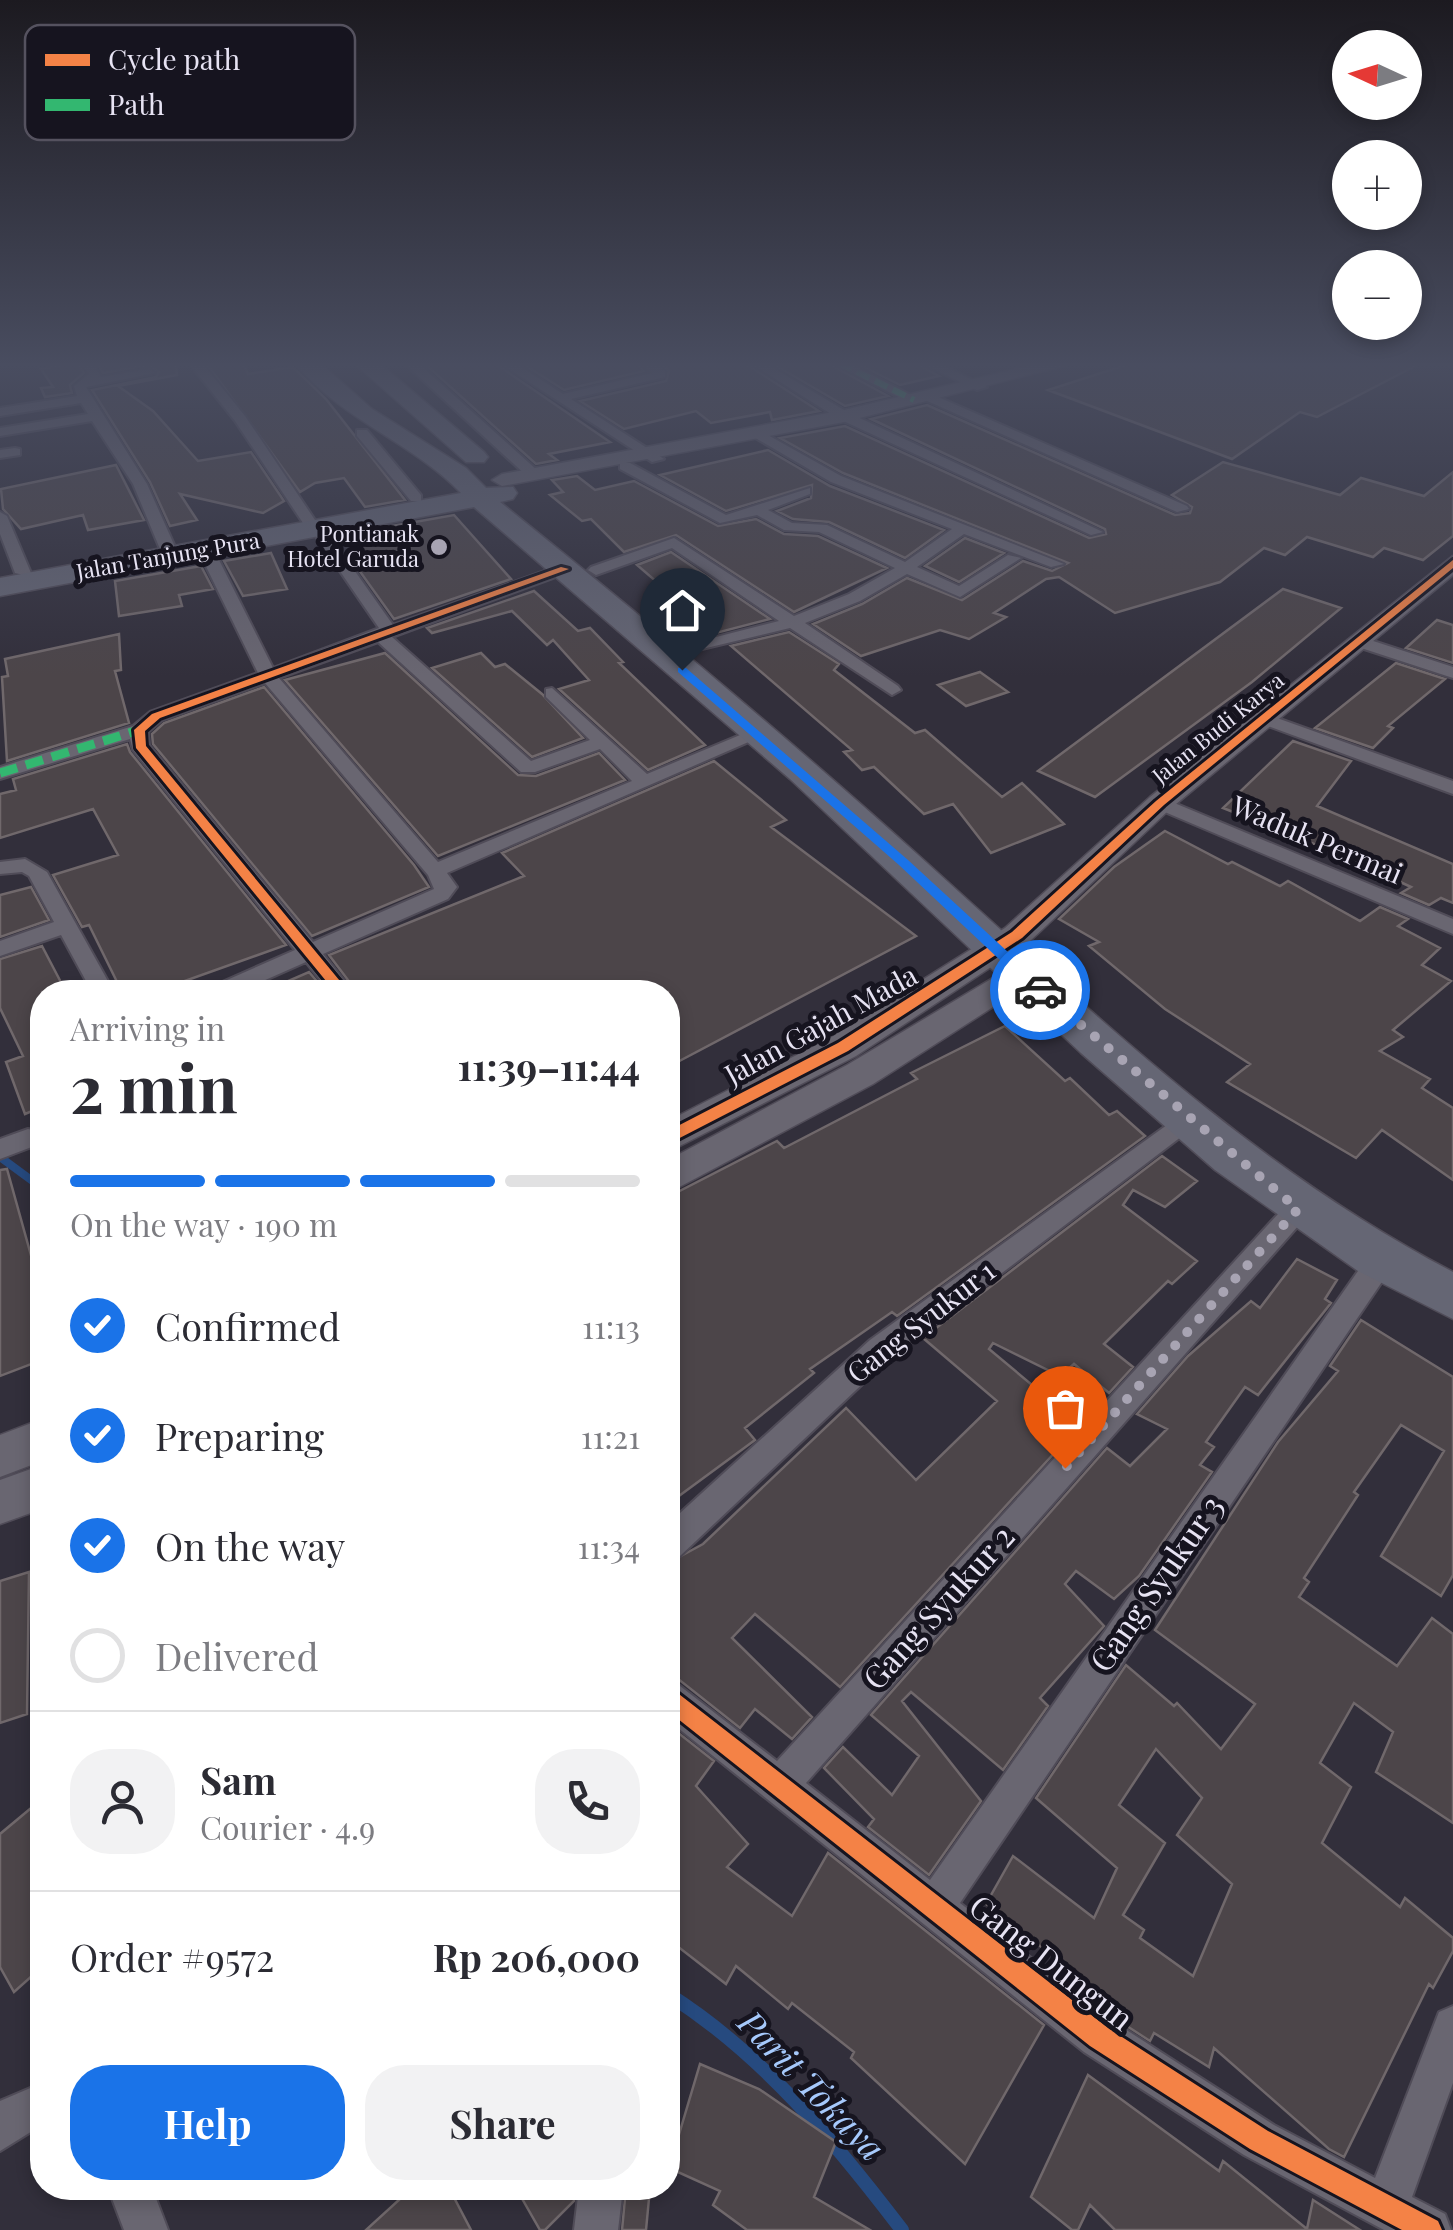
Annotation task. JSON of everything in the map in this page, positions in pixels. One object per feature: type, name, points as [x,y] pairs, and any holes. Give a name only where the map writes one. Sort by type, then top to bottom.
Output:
[{"type":"highway","points":[[446,467],[499,486]]},
{"type":"highway","points":[[478,467],[580,570],[758,734],[1020,954],[1319,1192],[1388,1235],[1453,1266]]},
{"type":"highway","name":"Jalan Tanjung Pura","points":[[8,579],[499,486]]},
{"type":"highway","name":"Jalan Tanjung Pura","points":[[8,579],[206,550],[416,498],[499,486]]},
{"type":"highway","points":[[580,570],[687,650],[1020,954],[1190,1118],[1298,1209],[1380,1262],[1453,1297]]},
{"type":"street","points":[[129,467],[168,549]]},
{"type":"street","points":[[273,467],[383,631],[528,768],[603,742]]},
{"type":"street","points":[[390,467],[416,498]]},
{"type":"street","points":[[488,467],[499,486]]},
{"type":"street","points":[[499,486],[593,467]]},
{"type":"street","points":[[499,486],[618,467]]},
{"type":"street","points":[[627,467],[724,520]]},
{"type":"street","points":[[817,467],[961,530],[1056,564]]},
{"type":"street","points":[[955,467],[1096,532]]},
{"type":"street","points":[[1085,467],[1182,508]]},
{"type":"street","points":[[708,528],[805,491]]},
{"type":"street","points":[[754,510],[789,527],[822,528],[960,592],[1014,558]]},
{"type":"street","points":[[0,516],[8,579]]},
{"type":"street","points":[[687,650],[792,624],[870,593],[961,530]]},
{"type":"street","points":[[0,773],[139,730],[156,716],[383,631],[691,535]]},
{"type":"street","points":[[674,542],[892,690]]},
{"type":"street","points":[[206,550],[269,676],[446,887],[441,894],[244,980]]},
{"type":"street","name":"Jalan Budi Karya","points":[[1020,954],[1160,803],[1453,563]]},
{"type":"street","points":[[1361,642],[1453,672]]},
{"type":"street","points":[[552,693],[644,782]]},
{"type":"street","points":[[1266,718],[1453,788]]},
{"type":"street","points":[[139,730],[140,746],[333,980]]},
{"type":"street","points":[[435,871],[758,734]]},
{"type":"street","name":"Waduk Permai","points":[[1160,803],[1453,927]]},
{"type":"street","points":[[0,868],[25,865],[36,872],[96,980]]},
{"type":"street","points":[[0,949],[65,926]]},
{"type":"street","points":[[680,1171],[871,1068],[1020,954]]},
{"type":"street","name":"Jalan Gajah Mada","points":[[680,1132],[1020,954]]},
{"type":"street","name":"Gang Syukur 1","points":[[680,1534],[880,1349],[1190,1118]]},
{"type":"street","points":[[0,1148],[28,1138]]},
{"type":"street","name":"Gang Syukur 2","points":[[780,1785],[1298,1209]]},
{"type":"street","name":"Gang Syukur 3","points":[[934,1907],[1380,1262]]},
{"type":"street","points":[[0,1456],[30,1445]]},
{"type":"street","points":[[0,1502],[30,1491]]},
{"type":"street","name":"Gang Dungun","points":[[680,1707],[1149,2071],[1259,2140],[1387,2204],[1429,2230]]},
{"type":"street","points":[[1387,2204],[1453,2026]]},
{"type":"street","points":[[0,2130],[16,2115],[30,2109]]},
{"type":"street","points":[[135,2200],[146,2230]]},
{"type":"street","points":[[596,2230],[600,2200]]},
{"type":"building","points":[[117,467],[144,520],[88,530],[83,515],[21,529],[3,509],[1,489]]},
{"type":"building","points":[[141,467],[261,467],[284,501],[263,513],[180,494],[197,520],[170,526]]},
{"type":"building","points":[[282,467],[379,467],[405,500],[365,507],[344,478],[315,483],[300,492]]},
{"type":"building","points":[[694,467],[797,467],[830,486],[944,530],[905,558],[829,522],[793,519],[777,511],[811,498],[812,485],[726,511],[660,475]]},
{"type":"building","points":[[832,467],[934,467],[1089,538],[1106,534],[1105,529],[973,467],[1067,467],[1175,515],[1190,513],[1192,507],[1172,495],[1215,467],[1241,467],[1340,495],[1361,478],[1424,496],[1453,472],[1453,536],[1423,560],[1384,548],[1373,557],[1307,537],[1285,555],[1264,548],[1220,582],[1115,613],[1059,577],[1046,579],[994,613],[1006,617],[969,639],[940,630],[861,656],[813,624],[862,604],[907,578],[962,600],[1023,561],[1052,571],[1068,563]]},
{"type":"building","points":[[577,476],[595,490],[634,481],[718,526],[756,519],[784,534],[818,536],[887,568],[794,612],[676,535],[624,552],[591,519],[582,521],[550,495],[563,492],[552,480]]},
{"type":"building","points":[[454,515],[511,579],[394,619],[356,566],[371,562],[354,538],[384,533],[381,528]]},
{"type":"building","points":[[965,538],[1004,553],[959,582],[925,566]]},
{"type":"building","points":[[671,552],[770,619],[716,633],[637,565]]},
{"type":"building","points":[[271,553],[287,589],[243,596],[224,561]]},
{"type":"building","points":[[201,566],[213,589],[179,595],[182,606],[119,616],[115,581]]},
{"type":"building","points":[[1283,589],[1341,608],[1252,682],[1095,797],[1038,771]]},
{"type":"building","points":[[534,591],[578,631],[590,628],[623,662],[619,663],[705,745],[648,770],[559,689],[589,680],[553,640],[547,645],[512,611],[432,633],[427,628]]},
{"type":"building","points":[[1437,620],[1453,625],[1453,663],[1406,648]]},
{"type":"building","points":[[789,632],[839,664],[834,670],[915,733],[925,730],[1002,797],[1022,783],[1064,824],[991,853],[953,804],[924,814],[874,767],[862,770],[844,752],[852,750],[731,646]]},
{"type":"building","points":[[119,634],[121,670],[115,671],[129,723],[7,761],[2,677],[8,676],[5,659]]},
{"type":"building","points":[[385,653],[518,775],[536,776],[599,753],[625,780],[438,856],[285,680]]},
{"type":"building","points":[[481,653],[495,667],[505,664],[542,694],[583,738],[532,757],[432,668]]},
{"type":"building","points":[[1396,663],[1445,679],[1388,726],[1393,728],[1373,748],[1315,728]]},
{"type":"building","points":[[980,672],[1008,692],[966,706],[938,685]]},
{"type":"building","points":[[264,687],[429,887],[312,936],[153,744],[152,734],[164,723]]},
{"type":"building","points":[[1293,741],[1351,761],[1317,806],[1453,864],[1453,903],[1441,898],[1429,905],[1401,893],[1411,887],[1223,808]]},
{"type":"building","points":[[127,744],[286,945],[188,980],[116,980],[89,925],[82,927],[53,875],[118,855],[93,809],[0,838],[0,794],[16,790],[13,779]]},
{"type":"building","points":[[714,761],[786,820],[771,827],[916,936],[680,1061],[680,980],[348,980],[329,955],[524,876],[502,853]]},
{"type":"building","points":[[1165,831],[1280,886],[1288,881],[1360,921],[1380,907],[1408,919],[1398,926],[1440,948],[1422,965],[1451,981],[1393,1030],[1403,1037],[1380,1051],[1430,1079],[1422,1088],[1453,1108],[1453,1180],[1382,1130],[1356,1158],[1227,1082],[1250,1064],[1165,1009],[1089,946],[1099,942],[1059,919],[1114,867]]},
{"type":"building","points":[[31,887],[49,920],[0,937],[0,895]]},
{"type":"building","points":[[42,946],[60,980],[30,980],[30,1112],[25,1114],[6,1062],[23,1056],[0,1008],[0,959]]},
{"type":"building","points":[[309,972],[316,980],[291,980]]},
{"type":"building","points":[[1005,1026],[1065,1081],[1070,1078],[1109,1115],[1117,1111],[1145,1136],[897,1316],[892,1312],[810,1369],[814,1373],[745,1428],[755,1440],[680,1495],[680,1191],[777,1141],[784,1148],[917,1079],[911,1073]]},
{"type":"building","points":[[1162,1156],[1197,1181],[1165,1207],[1133,1190],[1123,1205],[1197,1261],[1172,1284],[1168,1281],[1104,1344],[1133,1367],[1109,1393],[1074,1364],[1060,1376],[993,1343],[989,1349],[1080,1425],[840,1687],[755,1614],[732,1638],[812,1717],[792,1739],[755,1709],[740,1728],[680,1680],[680,1556],[703,1544],[846,1408],[916,1480],[997,1401],[923,1338]]},
{"type":"building","points":[[7,1169],[30,1252],[30,1365],[0,1376],[0,1170]]},
{"type":"building","points":[[1297,1259],[1337,1280],[1325,1299],[1331,1303],[1258,1395],[1245,1387],[1206,1442],[1214,1447],[1200,1465],[1212,1472],[1139,1576],[1114,1599],[1076,1571],[1065,1584],[1104,1626],[1040,1698],[1048,1706],[1003,1770],[911,1692],[902,1701],[981,1801],[929,1875],[868,1827],[874,1819],[824,1768],[843,1747],[892,1795],[919,1756],[871,1715],[1107,1448],[1130,1466],[1167,1429],[1137,1414],[1188,1356],[1251,1301],[1260,1308]]},
{"type":"building","points":[[1361,1320],[1453,1377],[1453,1575],[1441,1596],[1381,1556],[1444,1451],[1401,1425],[1354,1492],[1358,1495],[1304,1578],[1309,1582],[1299,1597],[1397,1666],[1432,1618],[1453,1634],[1453,1823],[1376,1772],[1393,1732],[1354,1703],[1320,1763],[1351,1787],[1322,1843],[1400,1907],[1405,1898],[1453,1938],[1453,1951],[1433,1988],[1429,1984],[1344,2157],[1329,2149],[1214,2048],[1209,2067],[1154,2033],[1150,2041],[1116,2019],[1066,1980],[1071,1970],[986,1904],[1013,1856],[1094,1918],[1117,1868],[1036,1798],[1126,1665],[1174,1706],[1177,1703],[1221,1749],[1255,1704],[1155,1630],[1278,1442],[1338,1371],[1330,1366]],"holes":[[[1156,1749],[1202,1798],[1177,1835],[1232,1884],[1193,1976],[1140,1938],[1144,1930],[1123,1915],[1165,1843],[1119,1805]]]},
{"type":"building","points":[[29,1572],[27,1714],[0,1723],[0,1581]]},
{"type":"building","points":[[680,1734],[714,1761],[696,1786],[748,1844],[727,1867],[792,1916],[828,1853],[1044,2025],[965,2164],[851,2058],[854,2052],[792,2003],[788,2009],[736,1966],[726,1984],[680,1948]]},
{"type":"building","points":[[30,1809],[30,1978],[14,1992],[0,1967],[0,1834]]},
{"type":"building","points":[[700,2064],[759,2089],[836,2142],[814,2197],[870,2230],[747,2230],[713,2205],[720,2191],[680,2173],[680,2131]]},
{"type":"building","points":[[1088,2075],[1219,2171],[1223,2161],[1307,2229],[1313,2200],[1360,2230],[1115,2230],[1090,2205],[1078,2230],[1072,2230],[1031,2197]]},
{"type":"building","points":[[399,2200],[455,2200],[471,2230],[366,2230]]},
{"type":"building","points":[[523,2200],[574,2200],[545,2230],[540,2230]]},
{"type":"building","points":[[625,2200],[649,2200],[646,2230],[622,2230]]},
{"type":"waterway","name":"Parit Tokaya","points":[[0,1157],[30,1179]]},
{"type":"waterway","name":"Parit Tokaya","points":[[680,2002],[736,2044],[796,2102],[902,2230]]},
{"type":"marked path","points":[[0,773],[139,730]]},
{"type":"cycle path","points":[[680,1132],[843,1047],[1017,935],[1160,803],[1453,563]]},
{"type":"cycle path","points":[[332,980],[140,746],[139,730],[156,716],[564,569]]},
{"type":"cycle path","points":[[680,1707],[1099,2037],[1259,2140],[1429,2230]]},
{"type":"way so far","points":[[1040,990],[1298,1209],[1065,1468]]},
{"type":"place","name":"Pontianak Hotel Garuda","points":[[439,547]]},
{"type":"route","points":[[682,670],[904,862],[1040,990]]}]
